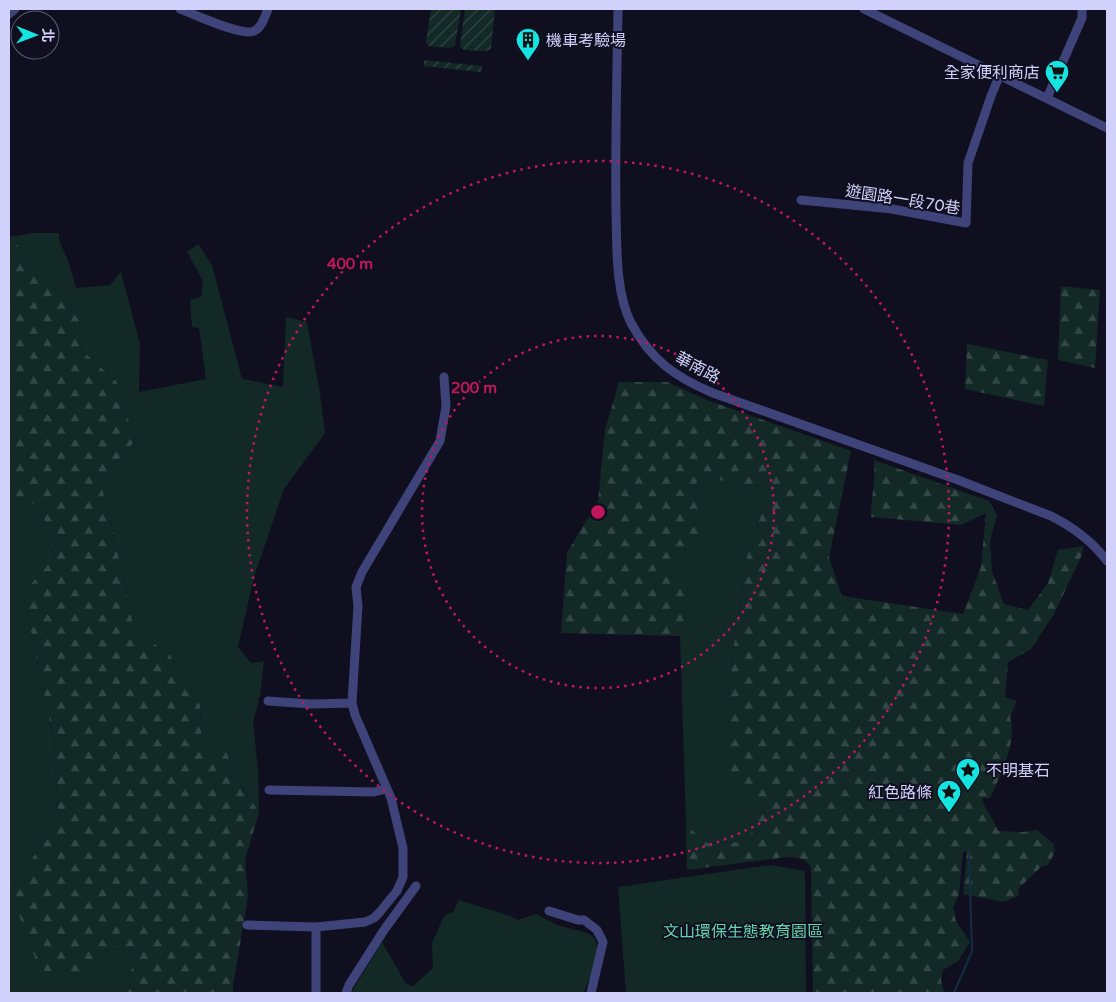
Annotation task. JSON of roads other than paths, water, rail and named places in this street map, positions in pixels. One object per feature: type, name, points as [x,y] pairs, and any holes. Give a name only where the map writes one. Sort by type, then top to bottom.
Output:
[{"type":"street","points":[[9,14],[15,9]]},
{"type":"street","points":[[180,9],[227,28],[247,33],[256,31],[260,27],[268,9]]},
{"type":"street","name":"華南路","points":[[618,9],[615,171],[618,267],[622,293],[630,321],[641,340],[658,360],[672,373],[713,393],[958,480],[1051,516],[1065,523],[1093,543],[1107,561]]},
{"type":"street","points":[[864,9],[1107,128]]},
{"type":"street","points":[[1047,98],[1082,18],[1082,9]]},
{"type":"street","name":"遊園路一段70巷","points":[[801,200],[892,209],[966,224],[968,163],[998,79],[997,74]]},
{"type":"street","points":[[247,925],[316,927],[365,922],[374,918],[379,913],[397,891],[403,877],[403,848],[392,798],[386,789],[355,715],[352,703],[358,606],[356,587],[362,572],[440,441],[446,406],[444,377]]},
{"type":"street","points":[[268,701],[311,704],[352,703]]},
{"type":"street","points":[[269,790],[374,792],[386,789]]},
{"type":"street","points":[[346,993],[349,985],[379,938],[416,886]]},
{"type":"street","points":[[549,911],[584,920],[597,930],[603,942],[591,993]]},
{"type":"street","points":[[316,927],[316,993]]},
{"type":"waterway","points":[[954,993],[972,951],[969,849]]},
{"type":"place","name":"機車考驗場","points":[[528,61]]},
{"type":"place","name":"全家便利商店","points":[[1057,93]]},
{"type":"place","name":"不明基石","points":[[968,791]]},
{"type":"place","name":"紅色路條","points":[[949,813]]},
{"type":"park label","name":"文山環保生態教育園區","points":[[743,931]]}]
